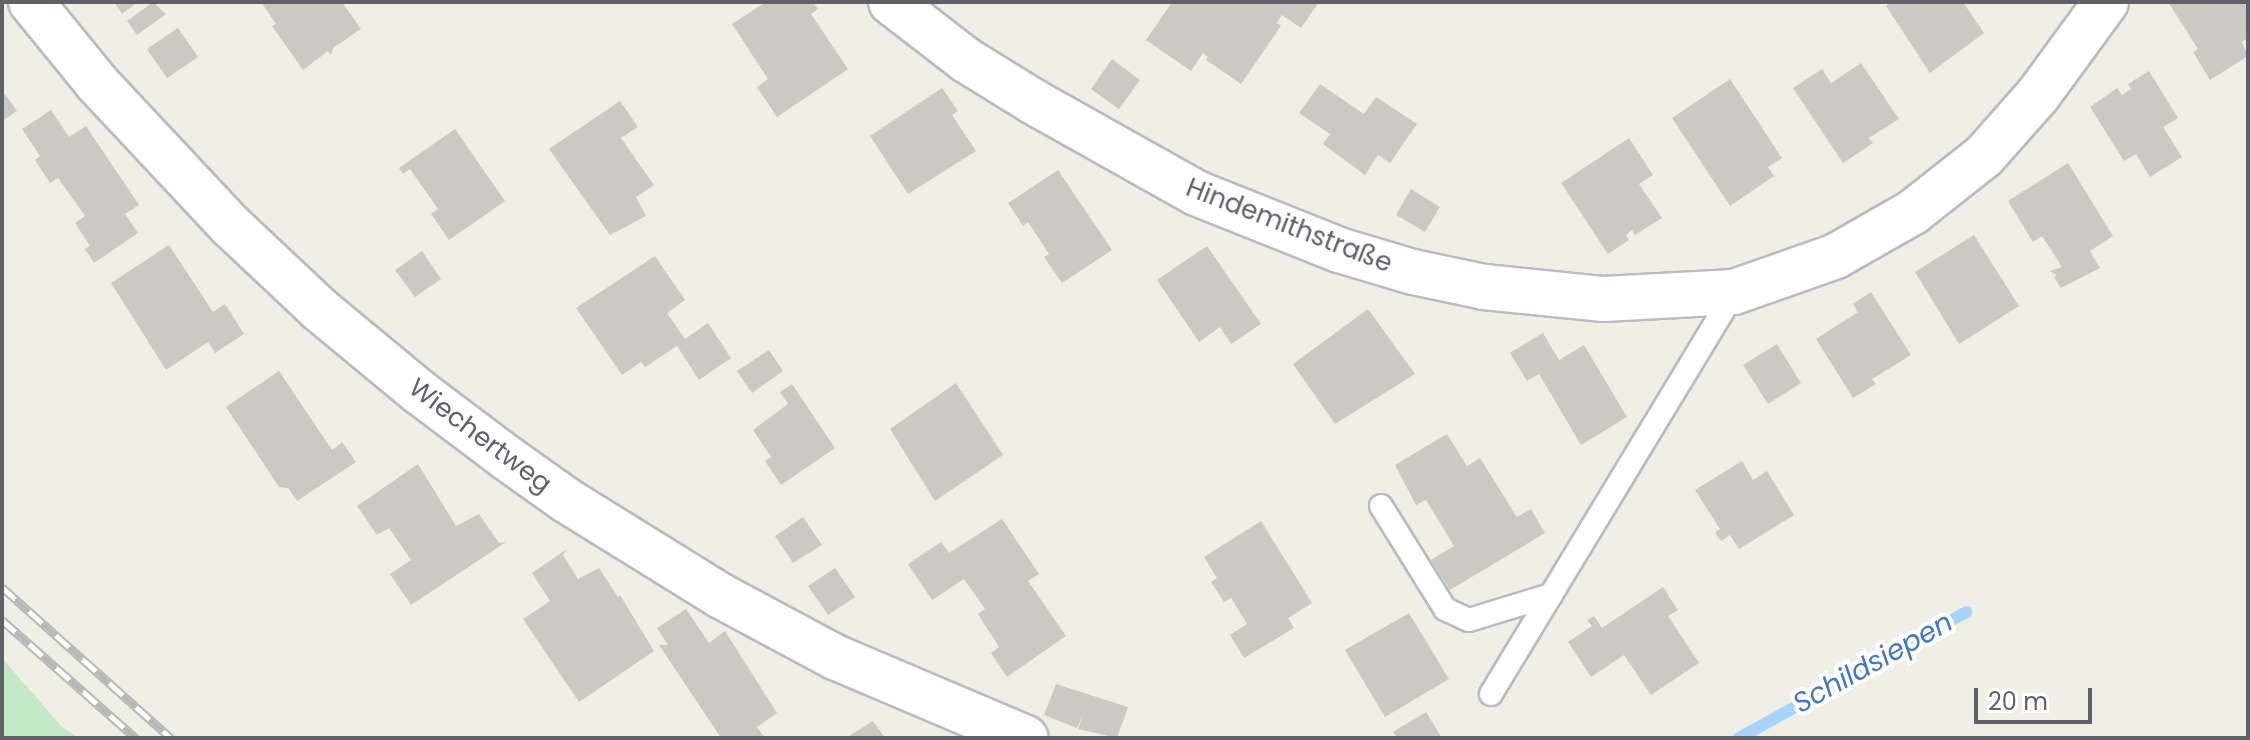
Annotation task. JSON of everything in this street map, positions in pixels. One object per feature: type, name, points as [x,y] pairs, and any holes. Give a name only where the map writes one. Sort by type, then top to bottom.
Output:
[{"type":"street","name":"Wiechertweg","points":[[31,2],[97,83],[231,226],[319,309],[418,391],[507,458],[566,500],[721,596],[835,657],[1026,738]]},
{"type":"street","name":"Hindemithstraße","points":[[891,2],[966,60],[1196,193],[1339,250],[1413,272],[1545,295],[1604,299],[1734,292],[1836,256],[1913,212],[1984,156],[2038,95],[2106,2]]},
{"type":"lane","points":[[1491,694],[1734,292]]},
{"type":"lane","points":[[1381,506],[1445,609],[1469,620],[1551,595]]},
{"type":"green space","points":[[2,658],[61,726],[78,738],[2,738]]},
{"type":"building","points":[[114,2],[138,2],[122,14]]},
{"type":"building","points":[[153,2],[166,14],[137,35],[127,21]]},
{"type":"building","points":[[261,2],[342,2],[361,29],[333,48],[331,55],[328,51],[303,70],[272,26],[276,24]]},
{"type":"building","points":[[766,2],[813,2],[818,9],[811,14],[848,69],[777,117],[757,87],[768,79],[732,24]]},
{"type":"building","points":[[1172,2],[1319,2],[1301,28],[1282,15],[1277,23],[1281,26],[1241,84],[1206,60],[1208,57],[1203,53],[1191,71],[1146,40]]},
{"type":"building","points":[[1891,2],[1963,2],[1984,33],[1930,73],[1886,6]]},
{"type":"building","points":[[2168,2],[2244,2],[2248,9],[2248,38],[2242,42],[2248,56],[2210,80],[2193,52],[2198,49]]},
{"type":"building","points":[[178,28],[198,57],[167,78],[147,49]]},
{"type":"building","points":[[1112,59],[1140,80],[1119,109],[1091,89]]},
{"type":"building","points":[[1861,63],[1899,119],[1869,138],[1873,143],[1843,163],[1793,88],[1822,69],[1831,83]]},
{"type":"building","points":[[2149,71],[2178,118],[2163,127],[2182,157],[2150,177],[2136,154],[2124,161],[2090,107],[2117,88],[2122,95],[2131,89],[2128,84]]},
{"type":"building","points":[[1730,79],[1782,158],[1768,167],[1774,176],[1730,206],[1672,118]]},
{"type":"building","points":[[1320,84],[1364,114],[1376,97],[1417,124],[1390,163],[1378,155],[1365,175],[1323,144],[1330,134],[1299,113]]},
{"type":"building","points":[[942,88],[958,111],[952,115],[976,151],[908,194],[870,136]]},
{"type":"building","points":[[2,90],[17,111],[2,121]]},
{"type":"building","points":[[620,101],[638,127],[621,138],[654,185],[636,197],[646,216],[610,235],[549,149]]},
{"type":"building","points":[[51,110],[69,137],[86,126],[139,205],[125,214],[138,233],[94,263],[85,249],[90,246],[75,223],[85,216],[58,178],[50,183],[35,160],[40,156],[22,129]]},
{"type":"building","points":[[455,129],[505,201],[449,240],[431,214],[438,209],[410,169],[403,174],[399,168]]},
{"type":"building","points":[[1629,138],[1653,175],[1639,184],[1662,218],[1635,235],[1632,230],[1626,235],[1629,240],[1608,254],[1561,183]]},
{"type":"building","points":[[2068,163],[2113,236],[2090,251],[2100,268],[2061,288],[2054,277],[2057,275],[2050,271],[2062,267],[2042,236],[2033,242],[2008,201]]},
{"type":"building","points":[[1058,170],[1112,250],[1062,283],[1044,257],[1049,254],[1028,222],[1023,226],[1008,203]]},
{"type":"building","points":[[1411,189],[1440,207],[1425,232],[1396,215]]},
{"type":"building","points":[[1974,235],[2019,306],[1959,344],[1915,272]]},
{"type":"building","points":[[169,245],[213,312],[225,304],[244,334],[215,353],[208,342],[166,370],[111,283]]},
{"type":"building","points":[[1207,246],[1261,324],[1231,344],[1220,327],[1199,342],[1157,280]]},
{"type":"building","points":[[422,251],[441,279],[415,297],[395,270]]},
{"type":"building","points":[[655,256],[685,300],[667,313],[685,339],[708,323],[731,358],[699,380],[677,346],[645,367],[641,362],[622,375],[576,308]]},
{"type":"building","points":[[1871,292],[1911,355],[1872,379],[1876,384],[1853,398],[1816,339],[1858,312],[1853,304]]},
{"type":"building","points":[[1368,309],[1415,374],[1335,424],[1293,364]]},
{"type":"building","points":[[1543,333],[1559,360],[1584,345],[1627,417],[1581,445],[1539,374],[1527,381],[1510,353]]},
{"type":"building","points":[[1777,344],[1801,383],[1768,404],[1743,365]]},
{"type":"building","points":[[769,350],[783,371],[752,393],[737,371]]},
{"type":"building","points":[[279,371],[332,450],[342,442],[356,462],[297,501],[288,488],[279,487],[226,407]]},
{"type":"building","points":[[956,383],[1003,455],[935,501],[890,429]]},
{"type":"building","points":[[792,384],[835,448],[781,485],[765,461],[771,457],[753,430],[788,404],[780,392]]},
{"type":"building","points":[[1447,434],[1467,466],[1480,458],[1517,517],[1531,509],[1545,533],[1450,590],[1431,560],[1454,546],[1426,500],[1416,505],[1395,465]]},
{"type":"building","points":[[1742,461],[1753,480],[1767,471],[1794,515],[1739,549],[1730,535],[1721,541],[1715,532],[1720,529],[1695,490]]},
{"type":"building","points":[[418,464],[456,526],[479,514],[499,543],[506,542],[411,605],[390,574],[411,560],[389,528],[377,535],[357,506]]},
{"type":"building","points":[[803,517],[822,545],[793,563],[775,536]]},
{"type":"building","points":[[1002,519],[1039,574],[1028,581],[1066,636],[1007,677],[991,653],[999,647],[978,614],[985,609],[964,579],[932,600],[908,564],[941,542],[949,553]]},
{"type":"building","points":[[1261,521],[1312,603],[1288,618],[1294,628],[1244,658],[1230,635],[1247,624],[1231,598],[1224,602],[1211,582],[1217,578],[1204,557]]},
{"type":"building","points":[[567,549],[563,555],[578,579],[599,568],[618,597],[620,595],[654,651],[579,702],[523,619],[550,601],[532,573]]},
{"type":"building","points":[[835,568],[855,597],[828,615],[808,586]]},
{"type":"building","points":[[1663,587],[1678,610],[1668,616],[1699,663],[1651,695],[1624,655],[1591,677],[1568,642],[1592,626],[1587,620],[1594,616],[1602,628]]},
{"type":"building","points":[[686,609],[709,643],[725,631],[777,713],[757,727],[765,738],[721,738],[659,645],[668,645],[657,628]]},
{"type":"building","points":[[1409,613],[1449,679],[1385,717],[1345,650]]},
{"type":"building","points":[[1056,684],[1128,707],[1117,738],[1078,729],[1084,712],[1077,728],[1044,715]]},
{"type":"building","points":[[1426,712],[1442,738],[1397,738],[1393,732]]},
{"type":"building","points":[[873,721],[885,738],[846,738]]},
{"type":"waterway","name":"Schildsiepen","points":[[1739,738],[1966,612]]},
{"type":"railway","points":[[2,587],[171,738]]},
{"type":"railway","points":[[2,620],[136,738]]}]
